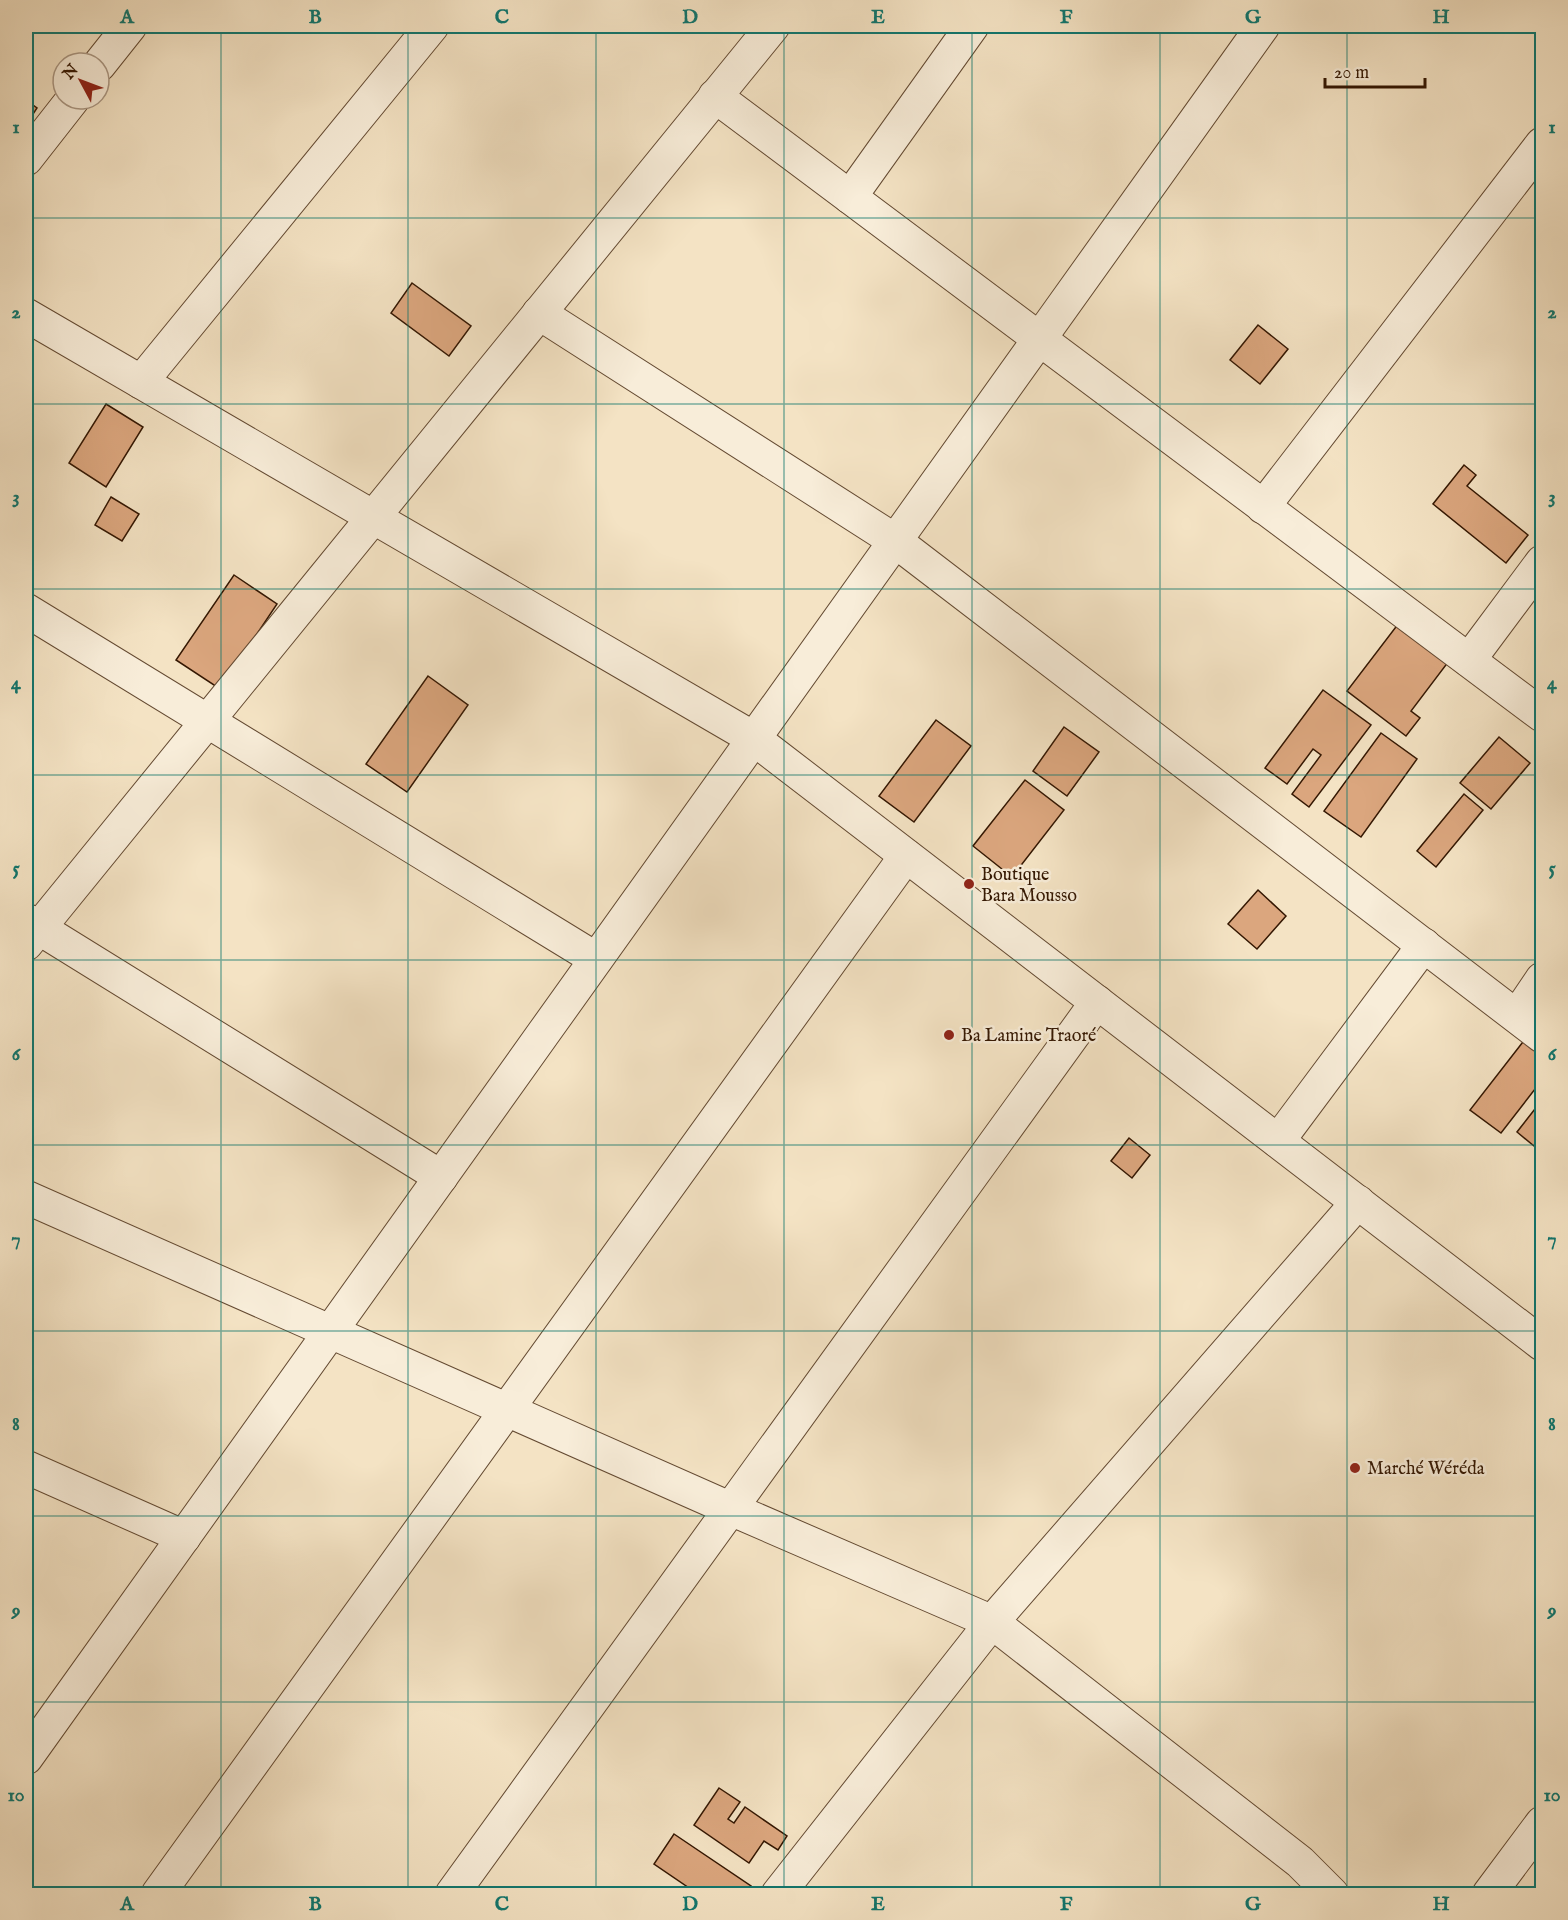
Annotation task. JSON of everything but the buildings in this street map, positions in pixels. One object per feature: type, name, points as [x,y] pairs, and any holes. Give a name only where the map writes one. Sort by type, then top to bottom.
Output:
[{"type":"street","points":[[110,51],[130,26]]},
{"type":"street","points":[[141,382],[432,26]]},
{"type":"street","points":[[441,1178],[30,930],[207,722],[372,516],[773,26]]},
{"type":"street","points":[[850,197],[972,26]]},
{"type":"street","points":[[26,1756],[1263,26]]},
{"type":"street","points":[[715,96],[1542,715]]},
{"type":"street","points":[[26,159],[64,111]]},
{"type":"street","points":[[1263,507],[1542,144]]},
{"type":"street","points":[[539,313],[894,540],[1542,1036]]},
{"type":"street","points":[[26,315],[753,738],[1542,1344]]},
{"type":"street","points":[[1469,660],[1542,562]]},
{"type":"street","points":[[26,610],[596,959]]},
{"type":"street","points":[[158,1894],[906,856]]},
{"type":"street","points":[[1278,1141],[1425,945]]},
{"type":"street","points":[[1517,1016],[1542,980]]},
{"type":"street","points":[[452,1894],[1097,1002]]},
{"type":"street","points":[[26,1197],[730,1509],[992,1622],[1300,1862],[1332,1894]]},
{"type":"street","points":[[778,1894],[992,1622],[1358,1202]]},
{"type":"street","points":[[26,1467],[184,1537]]},
{"type":"street","points":[[1490,1894],[1542,1823]]},
{"type":"place","name":"Boutique Bara Mousso","points":[[969,884]]},
{"type":"place","name":"Ba Lamine Traoré","points":[[949,1035]]},
{"type":"place","name":"Marché Wéréda","points":[[1355,1468]]}]
